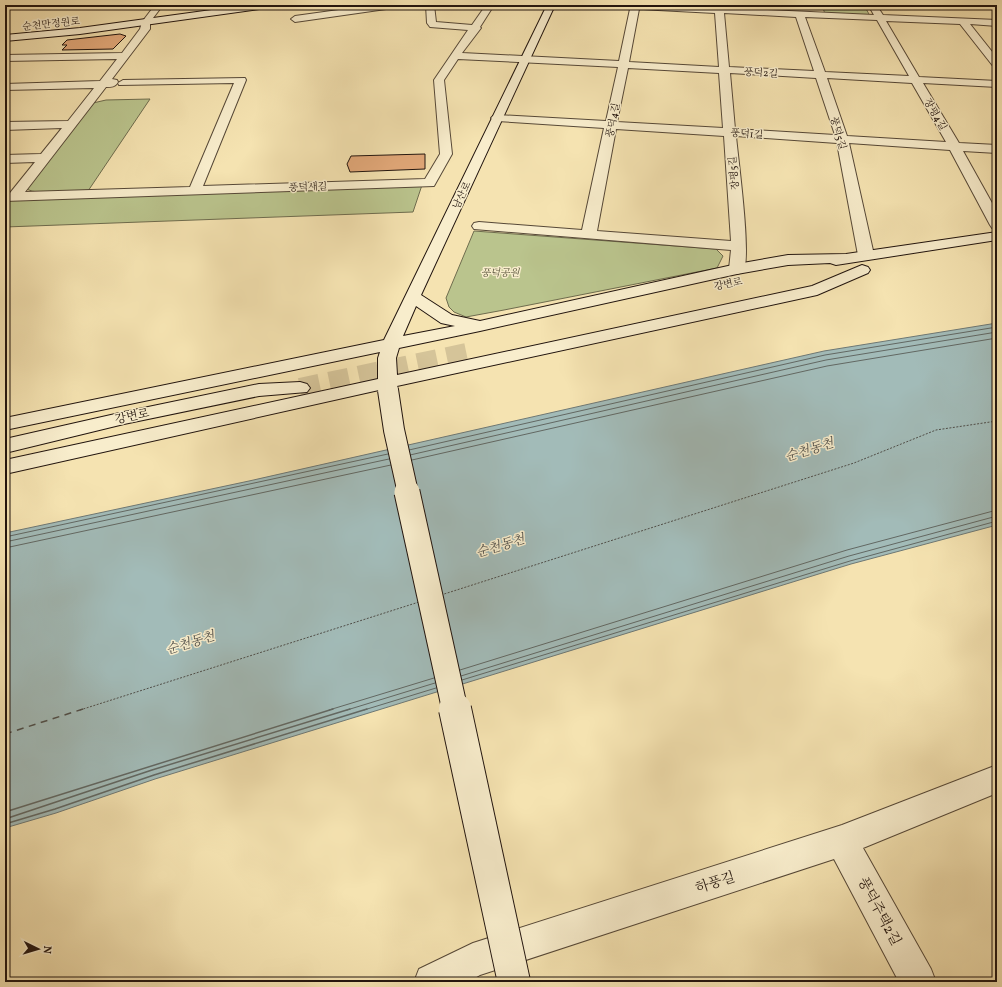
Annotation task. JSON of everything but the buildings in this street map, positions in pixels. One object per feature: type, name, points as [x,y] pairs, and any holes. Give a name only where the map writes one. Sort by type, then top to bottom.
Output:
[{"type":"street","name":"풍덕새길","points":[[10,197],[45,158],[93,98],[107,84],[125,56],[146,29],[146,22],[159,5]]},
{"type":"street","name":"순천만정원로","points":[[5,38],[80,31],[266,5]]},
{"type":"street","points":[[319,5],[334,13]]},
{"type":"street","points":[[296,19],[394,5]]},
{"type":"street","points":[[430,5],[433,25],[476,28]]},
{"type":"street","name":"풍덕새길","points":[[10,197],[429,183],[446,154],[439,80],[457,56],[490,5]]},
{"type":"street","points":[[597,5],[720,8],[800,14],[997,23]]},
{"type":"street","name":"장평4길","points":[[873,5],[955,147],[997,225]]},
{"type":"street","name":"남산로","points":[[514,982],[394,430],[388,386],[387,358],[396,331],[551,6]]},
{"type":"street","name":"풍덕4길","points":[[589,233],[635,7]]},
{"type":"street","name":"장평5길","points":[[720,8],[739,246],[737,269]]},
{"type":"street","name":"풍덕5길","points":[[800,14],[842,139],[864,262]]},
{"type":"street","points":[[962,21],[997,64]]},
{"type":"street","points":[[5,58],[125,56]]},
{"type":"street","name":"풍덕2길","points":[[457,56],[997,84]]},
{"type":"street","points":[[34,67],[44,57]]},
{"type":"street","points":[[5,97],[10,87],[24,77]]},
{"type":"street","points":[[10,87],[107,84],[108,89],[118,87],[123,83],[241,80],[195,190]]},
{"type":"street","points":[[221,94],[235,94]]},
{"type":"street","points":[[93,98],[108,98]]},
{"type":"street","name":"풍덕1길","points":[[497,118],[997,149]]},
{"type":"street","points":[[5,126],[72,124]]},
{"type":"street","points":[[5,159],[45,158]]},
{"type":"street","points":[[479,226],[589,233],[739,246]]},
{"type":"street","name":"강변로","points":[[937,260],[864,262],[844,258],[464,347],[864,262],[997,236]]},
{"type":"street","points":[[5,424],[480,326],[737,269],[788,260],[844,258]]},
{"type":"street","points":[[5,467],[388,386],[817,290],[864,262]]},
{"type":"street","points":[[413,297],[447,319],[480,326]]},
{"type":"street","name":"강변로","points":[[5,446],[124,418],[297,381]]},
{"type":"street","name":"하풍길","points":[[432,982],[473,960],[842,841],[997,779]]},
{"type":"street","name":"풍덕주택2길","points":[[842,841],[918,982]]},
{"type":"green space","points":[[822,5],[864,5],[870,16],[825,14]]},
{"type":"green space","points":[[150,99],[88,191],[48,193],[26,189],[93,103],[106,100]]},
{"type":"green space","points":[[422,185],[413,212],[5,227],[5,200]]},
{"type":"green space","name":"풍덕공원","points":[[474,231],[716,249],[723,256],[717,268],[466,317],[454,312],[449,307],[446,298]]},
{"type":"water","name":"순천동천","points":[[997,323],[997,525],[851,564],[155,779],[56,813],[5,828],[5,533],[249,481],[824,351]]},
{"type":"ferry route","points":[[441,595],[854,463],[936,430],[997,421]]},
{"type":"ferry route","points":[[80,710],[419,602]]},
{"type":"ferry route","points":[[5,734],[83,709]]},
{"type":"tunnel","points":[[300,388],[467,353]]}]
